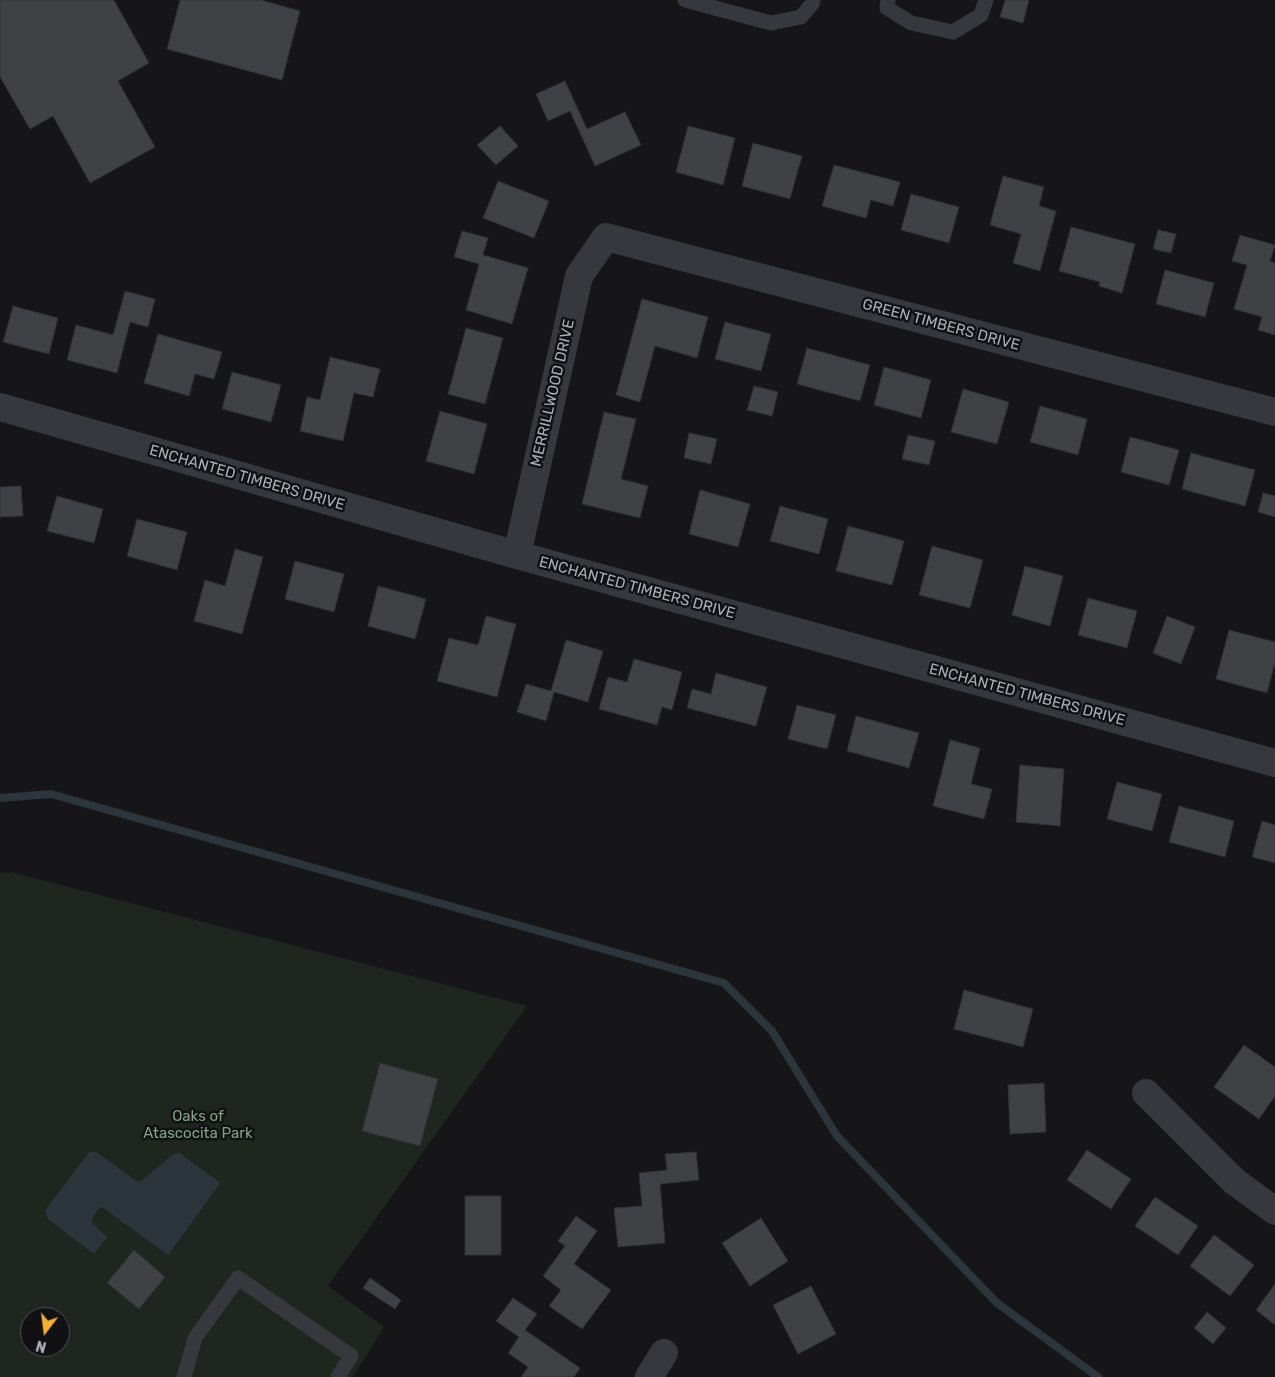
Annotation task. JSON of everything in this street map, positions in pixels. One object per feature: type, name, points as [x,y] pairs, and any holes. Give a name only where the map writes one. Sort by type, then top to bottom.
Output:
[{"type":"street","name":"GREEN TIMBERS DRIVE","points":[[606,237],[1275,412]]},
{"type":"street","name":"MERRILLWOOD DRIVE","points":[[517,556],[579,276],[606,237]]},
{"type":"street","name":"ENCHANTED TIMBERS DRIVE","points":[[0,407],[517,556],[1275,763]]},
{"type":"street","points":[[1146,1093],[1234,1180],[1275,1211]]},
{"type":"street","points":[[649,1377],[664,1353]]},
{"type":"lane","points":[[685,0],[771,23],[801,17],[813,0]]},
{"type":"lane","points":[[888,0],[887,8],[911,22],[953,32],[981,15],[986,0]]},
{"type":"lane","points":[[184,1377],[196,1338],[238,1278],[351,1356],[338,1377]]},
{"type":"green space","name":"Oaks of Atascocita Park","points":[[11,872],[527,1006],[328,1286],[384,1327],[353,1377],[0,1377],[0,873]]},
{"type":"shaded area","points":[[90,1152],[96,1152],[138,1182],[172,1155],[178,1153],[219,1182],[219,1185],[168,1255],[102,1207],[98,1209],[92,1219],[92,1223],[107,1237],[94,1254],[48,1219],[45,1211]]},
{"type":"building","points":[[0,0],[114,0],[149,63],[118,81],[155,147],[90,183],[53,116],[30,129],[0,77]]},
{"type":"building","points":[[180,0],[261,0],[300,11],[282,80],[167,49]]},
{"type":"building","points":[[1005,0],[1029,0],[1023,23],[1000,17]]},
{"type":"building","points":[[565,81],[587,129],[625,112],[641,145],[595,166],[570,111],[548,121],[536,94]]},
{"type":"building","points":[[500,126],[518,146],[496,165],[477,145]]},
{"type":"building","points":[[688,126],[735,138],[723,185],[676,172]]},
{"type":"building","points":[[753,143],[802,156],[790,199],[742,186]]},
{"type":"building","points":[[834,165],[900,182],[893,206],[871,200],[866,218],[822,206]]},
{"type":"building","points":[[1003,176],[1044,187],[1039,206],[1056,211],[1040,271],[1013,263],[1021,234],[990,225]]},
{"type":"building","points":[[498,181],[549,201],[534,238],[483,218]]},
{"type":"building","points":[[911,194],[959,207],[949,243],[901,230]]},
{"type":"building","points":[[1071,227],[1135,244],[1122,293],[1099,286],[1100,282],[1059,271]]},
{"type":"building","points":[[1158,230],[1176,234],[1171,253],[1153,249]]},
{"type":"building","points":[[462,231],[488,238],[483,255],[528,268],[512,324],[466,310],[479,264],[454,257]]},
{"type":"building","points":[[1240,235],[1275,245],[1270,261],[1275,263],[1275,335],[1258,330],[1262,317],[1234,309],[1247,265],[1232,261]]},
{"type":"building","points":[[1165,270],[1214,283],[1205,317],[1156,304]]},
{"type":"building","points":[[125,291],[155,299],[148,327],[130,322],[117,373],[67,360],[76,325],[113,335]]},
{"type":"building","points":[[642,299],[708,317],[697,358],[655,346],[640,402],[616,395]]},
{"type":"building","points":[[13,306],[58,318],[49,354],[3,342]]},
{"type":"building","points":[[725,322],[771,334],[761,371],[715,359]]},
{"type":"building","points":[[466,328],[503,338],[485,404],[448,394]]},
{"type":"building","points":[[158,334],[222,352],[214,379],[195,374],[189,396],[144,383]]},
{"type":"building","points":[[807,348],[870,365],[860,401],[797,384]]},
{"type":"building","points":[[330,357],[380,369],[373,397],[354,393],[343,441],[300,431],[307,397],[320,400]]},
{"type":"building","points":[[884,367],[931,380],[921,418],[874,405]]},
{"type":"building","points":[[232,372],[281,385],[271,422],[222,409]]},
{"type":"building","points":[[754,386],[778,392],[772,416],[747,410]]},
{"type":"building","points":[[963,389],[1009,402],[997,444],[951,432]]},
{"type":"building","points":[[1040,406],[1087,419],[1078,455],[1030,442]]},
{"type":"building","points":[[440,411],[487,424],[474,474],[426,461]]},
{"type":"building","points":[[604,412],[636,419],[621,479],[648,486],[640,518],[582,504]]},
{"type":"building","points":[[689,433],[717,439],[711,464],[684,458]]},
{"type":"building","points":[[908,435],[935,441],[929,465],[902,459]]},
{"type":"building","points":[[1130,437],[1179,450],[1169,485],[1121,472]]},
{"type":"building","points":[[1191,453],[1255,470],[1245,506],[1182,489]]},
{"type":"building","points":[[21,486],[23,516],[0,517],[0,487]]},
{"type":"building","points":[[700,490],[750,504],[738,547],[689,534]]},
{"type":"building","points":[[1263,493],[1275,496],[1275,517],[1258,512]]},
{"type":"building","points":[[57,496],[103,509],[94,543],[47,531]]},
{"type":"building","points":[[780,506],[828,519],[819,554],[770,541]]},
{"type":"building","points":[[137,519],[187,532],[177,570],[127,556]]},
{"type":"building","points":[[848,526],[904,541],[892,585],[836,571]]},
{"type":"building","points":[[932,546],[983,560],[970,608],[919,595]]},
{"type":"building","points":[[235,549],[263,557],[242,634],[194,621],[205,580],[225,586]]},
{"type":"building","points":[[295,561],[344,574],[334,612],[285,599]]},
{"type":"building","points":[[1025,566],[1063,576],[1050,626],[1012,615]]},
{"type":"building","points":[[378,586],[426,599],[415,639],[368,626]]},
{"type":"building","points":[[1088,598],[1137,611],[1127,648],[1078,635]]},
{"type":"building","points":[[486,616],[516,624],[497,697],[437,681],[449,638],[478,645]]},
{"type":"building","points":[[1167,616],[1195,627],[1181,664],[1153,653]]},
{"type":"building","points":[[1229,630],[1275,642],[1275,662],[1267,693],[1216,679]]},
{"type":"building","points":[[566,640],[603,651],[588,702],[554,692],[546,721],[517,712],[526,684],[551,691]]},
{"type":"building","points":[[634,659],[682,672],[672,710],[662,707],[657,725],[599,709],[608,677],[627,682]]},
{"type":"building","points":[[716,673],[767,687],[756,726],[687,708],[692,689],[711,694]]},
{"type":"building","points":[[797,705],[836,715],[827,749],[788,739]]},
{"type":"building","points":[[856,716],[919,733],[909,768],[847,751]]},
{"type":"building","points":[[950,740],[980,748],[971,784],[992,789],[984,819],[933,806]]},
{"type":"building","points":[[1020,765],[1064,769],[1060,826],[1016,822]]},
{"type":"building","points":[[1117,782],[1162,794],[1152,831],[1107,819]]},
{"type":"building","points":[[1179,806],[1234,821],[1225,857],[1169,842]]},
{"type":"building","points":[[1262,821],[1275,825],[1275,863],[1252,857]]},
{"type":"building","points":[[964,990],[1033,1009],[1023,1047],[954,1029]]},
{"type":"building","points":[[1244,1045],[1275,1067],[1275,1096],[1259,1119],[1214,1087]]},
{"type":"building","points":[[380,1063],[438,1079],[420,1146],[362,1131]]},
{"type":"building","points":[[1044,1083],[1046,1132],[1010,1134],[1008,1085]]},
{"type":"building","points":[[1087,1150],[1131,1179],[1111,1209],[1067,1180]]},
{"type":"building","points":[[696,1152],[699,1180],[660,1184],[665,1243],[618,1247],[614,1208],[642,1206],[639,1173],[667,1170],[665,1154]]},
{"type":"building","points":[[465,1196],[501,1196],[501,1255],[465,1255]]},
{"type":"building","points":[[1155,1197],[1198,1226],[1178,1255],[1135,1226]]},
{"type":"building","points":[[576,1216],[597,1231],[574,1264],[611,1290],[582,1329],[549,1306],[561,1290],[543,1276],[565,1246],[558,1241]]},
{"type":"building","points":[[761,1218],[788,1261],[750,1286],[722,1243]]},
{"type":"building","points":[[1214,1235],[1254,1265],[1230,1296],[1190,1266]]},
{"type":"building","points":[[134,1250],[165,1277],[139,1309],[107,1283]]},
{"type":"building","points":[[370,1278],[401,1300],[395,1309],[363,1288]]},
{"type":"building","points":[[1275,1284],[1275,1325],[1256,1310]]},
{"type":"building","points":[[811,1286],[836,1334],[798,1354],[773,1305]]},
{"type":"building","points":[[513,1298],[537,1314],[525,1330],[580,1368],[574,1377],[521,1377],[528,1367],[508,1353],[519,1337],[496,1321]]},
{"type":"building","points":[[1207,1312],[1226,1328],[1213,1344],[1194,1328]]},
{"type":"waterway","points":[[0,798],[51,794],[724,983],[772,1031],[837,1136],[997,1303],[1098,1377]]}]
